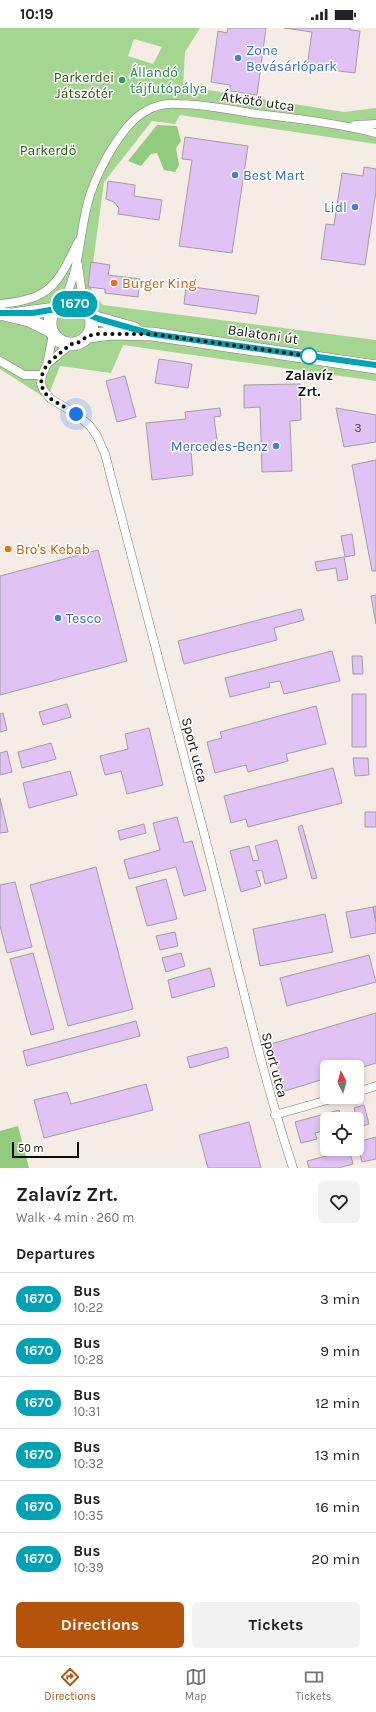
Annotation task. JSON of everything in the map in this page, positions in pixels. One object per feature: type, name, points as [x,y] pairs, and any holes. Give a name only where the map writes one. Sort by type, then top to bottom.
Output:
[{"type":"main road","name":"Balatoni út","points":[[2,310],[33,313],[72,303],[99,319],[152,334]]},
{"type":"main road","points":[[52,333],[50,320],[58,307]]},
{"type":"main road","points":[[2,310],[29,320],[52,333],[60,341],[71,344]]},
{"type":"main road","points":[[87,311],[91,327],[88,336]]},
{"type":"main road","name":"Balatoni út","points":[[71,344],[76,344],[88,336],[111,333],[152,334],[374,366]]},
{"type":"street","name":"Átkötő utca","points":[[81,236],[84,218],[94,186],[124,130],[145,111],[159,106],[168,104],[188,104],[344,125],[376,133]]},
{"type":"street","name":"Átkötő utca","points":[[344,125],[376,124]]},
{"type":"street","points":[[58,307],[67,295],[78,260],[81,236]]},
{"type":"street","points":[[2,310],[35,298],[52,287],[59,279],[81,236]]},
{"type":"street","points":[[78,260],[87,311]]},
{"type":"street","points":[[0,361],[24,375],[42,375],[47,364],[52,333]]},
{"type":"street","points":[[47,364],[71,344]]},
{"type":"street","name":"Sport utca","points":[[42,375],[41,384],[44,392],[51,399],[76,414],[90,426],[97,436],[105,454],[207,845],[256,1045],[275,1115],[293,1168]]},
{"type":"street","points":[[364,1090],[376,1086]]},
{"type":"street","points":[[275,1115],[320,1102]]},
{"type":"green space","points":[[0,28],[200,28],[185,52],[183,86],[344,112],[376,108],[376,144],[180,115],[175,124],[152,121],[104,182],[90,285],[93,293],[103,305],[376,340],[376,381],[123,345],[111,373],[60,366],[47,399],[0,369]],"holes":[[[134,39],[162,47],[153,64],[128,56]]]},
{"type":"green space","points":[[157,125],[177,126],[181,141],[176,148],[179,165],[175,172],[164,170],[157,153],[151,154],[141,166],[128,161]]},
{"type":"green space","points":[[18,1126],[29,1168],[0,1168],[0,1131]]},
{"type":"building","name":"Zone Bevásárlópark","points":[[228,28],[266,28],[257,95],[230,91],[230,85],[211,82],[218,31],[227,33]]},
{"type":"building","name":"Zone Bevásárlópark","points":[[284,28],[351,28],[350,30],[360,31],[355,73],[307,67],[312,32]]},
{"type":"building","points":[[185,137],[248,146],[232,253],[179,246],[192,160],[182,159]]},
{"type":"building","name":"Lidl","points":[[364,167],[376,169],[376,191],[365,265],[321,259],[326,224],[334,225],[342,173],[363,176]]},
{"type":"building","points":[[108,181],[135,185],[134,196],[162,200],[159,220],[118,214],[119,208],[114,202],[106,199]]},
{"type":"building","name":"Burger King","points":[[91,262],[110,265],[108,275],[140,279],[138,297],[105,293],[105,289],[88,287]]},
{"type":"building","points":[[186,286],[259,296],[256,314],[184,304]]},
{"type":"building","points":[[159,359],[192,364],[188,388],[155,383]]},
{"type":"building","points":[[125,376],[136,417],[117,422],[106,381]]},
{"type":"building","name":"Mercedes-Benz","points":[[300,384],[301,420],[290,421],[292,471],[262,472],[260,407],[244,408],[244,385]]},
{"type":"building","points":[[220,408],[221,416],[214,417],[218,448],[191,450],[193,475],[152,480],[146,423],[186,419],[185,412]]},
{"type":"building","points":[[336,408],[376,415],[376,442],[344,447]]},
{"type":"building","points":[[376,460],[376,571],[372,571],[352,465]]},
{"type":"building","points":[[352,534],[355,555],[345,557],[341,536]]},
{"type":"building","name":"Tesco","points":[[98,550],[127,661],[0,695],[0,576]]},
{"type":"building","points":[[344,557],[348,579],[338,581],[336,568],[317,571],[315,562]]},
{"type":"building","points":[[376,595],[376,624],[371,596]]},
{"type":"building","points":[[301,609],[304,620],[274,628],[277,640],[184,664],[178,641]]},
{"type":"building","points":[[332,651],[340,681],[284,694],[280,681],[269,683],[270,687],[230,697],[225,678]]},
{"type":"building","points":[[352,656],[362,656],[363,674],[353,674]]},
{"type":"building","points":[[352,694],[366,694],[366,747],[352,747]]},
{"type":"building","points":[[67,704],[71,717],[43,725],[39,712]]},
{"type":"building","points":[[316,706],[326,744],[286,754],[288,761],[248,772],[246,765],[215,773],[207,742],[222,738],[220,732]]},
{"type":"building","points":[[3,713],[7,730],[0,732],[0,714]]},
{"type":"building","points":[[149,728],[163,785],[127,794],[121,771],[105,775],[100,756],[128,749],[125,734]]},
{"type":"building","points":[[51,743],[56,759],[22,768],[18,752]]},
{"type":"building","points":[[7,751],[12,772],[0,775],[0,753]]},
{"type":"building","points":[[353,758],[368,758],[369,775],[355,776]]},
{"type":"building","points":[[333,768],[342,803],[248,827],[246,819],[231,823],[224,796]]},
{"type":"building","points":[[70,771],[77,795],[29,808],[23,783]]},
{"type":"building","points":[[0,798],[8,832],[0,833]]},
{"type":"building","points":[[365,812],[376,812],[376,827],[365,827]]},
{"type":"building","points":[[177,817],[184,843],[192,841],[206,890],[184,896],[176,867],[129,879],[124,860],[160,850],[153,823]]},
{"type":"building","points":[[144,824],[146,833],[120,840],[118,831]]},
{"type":"building","points":[[302,825],[317,878],[312,879],[298,827]]},
{"type":"building","points":[[277,840],[287,878],[265,884],[262,870],[256,871],[261,886],[241,892],[230,851],[249,846],[253,861],[259,860],[255,846]]},
{"type":"building","points":[[96,867],[133,1009],[68,1026],[30,885]]},
{"type":"building","points":[[166,879],[177,919],[147,926],[136,887]]},
{"type":"building","points":[[15,882],[32,947],[7,953],[0,926],[0,885]]},
{"type":"building","points":[[376,906],[376,922],[373,907]]},
{"type":"building","points":[[373,907],[376,922],[376,933],[351,938],[346,912]]},
{"type":"building","points":[[325,914],[333,952],[260,966],[253,929]]},
{"type":"building","points":[[175,932],[178,946],[160,950],[156,936]]},
{"type":"building","points":[[33,953],[54,1029],[31,1035],[10,959]]},
{"type":"building","points":[[181,953],[185,966],[166,972],[162,958]]},
{"type":"building","points":[[369,955],[376,982],[287,1006],[280,978]]},
{"type":"building","points":[[210,968],[215,986],[172,998],[168,980]]},
{"type":"building","points":[[376,1013],[376,1063],[364,1067],[364,1060],[320,1060],[320,1080],[285,1091],[271,1044]]},
{"type":"building","points":[[136,1021],[140,1036],[27,1066],[23,1051]]},
{"type":"building","points":[[227,1047],[229,1057],[190,1068],[187,1057]]},
{"type":"building","points":[[146,1084],[153,1110],[44,1138],[34,1100],[67,1092],[71,1104]]},
{"type":"building","points":[[364,1105],[369,1124],[364,1126],[364,1112],[355,1112],[354,1108]]},
{"type":"building","points":[[320,1115],[320,1132],[315,1133],[317,1139],[301,1143],[295,1122]]},
{"type":"building","points":[[249,1122],[261,1168],[208,1168],[199,1135]]},
{"type":"building","points":[[376,1137],[376,1159],[362,1162],[360,1156],[364,1156],[364,1140]]},
{"type":"building","points":[[326,1156],[351,1156],[353,1164],[338,1168],[309,1168],[307,1161]]},
{"type":"bus line","name":"1670","points":[[0,313],[21,314],[43,312],[56,309],[63,304],[72,303],[78,304],[84,308],[89,315],[99,319],[152,334],[360,364],[376,365]]},
{"type":"place","name":"Zone Bevásárlópark","points":[[238,58]]},
{"type":"place","name":"Állandó tájfutópálya","points":[[122,80]]},
{"type":"place","name":"Best Mart","points":[[235,175]]},
{"type":"place","name":"Lidl","points":[[355,207]]},
{"type":"place","name":"Burger King","points":[[114,283]]},
{"type":"place","name":"Zalavíz Zrt.","points":[[309,356]]},
{"type":"place","name":"Mercedes-Benz","points":[[276,446]]},
{"type":"place","name":"Bro's Kebab","points":[[8,549]]},
{"type":"place","name":"Tesco","points":[[58,618]]},
{"type":"route","points":[[76,414],[58,404],[44,392],[41,384],[42,375],[47,364],[71,344],[76,344],[88,336],[111,333],[152,334],[309,356]]},
{"type":"park label","name":"Parkerdei Játszótér","points":[[84,86]]},
{"type":"park label","name":"Parkerdő","points":[[48,150]]}]
